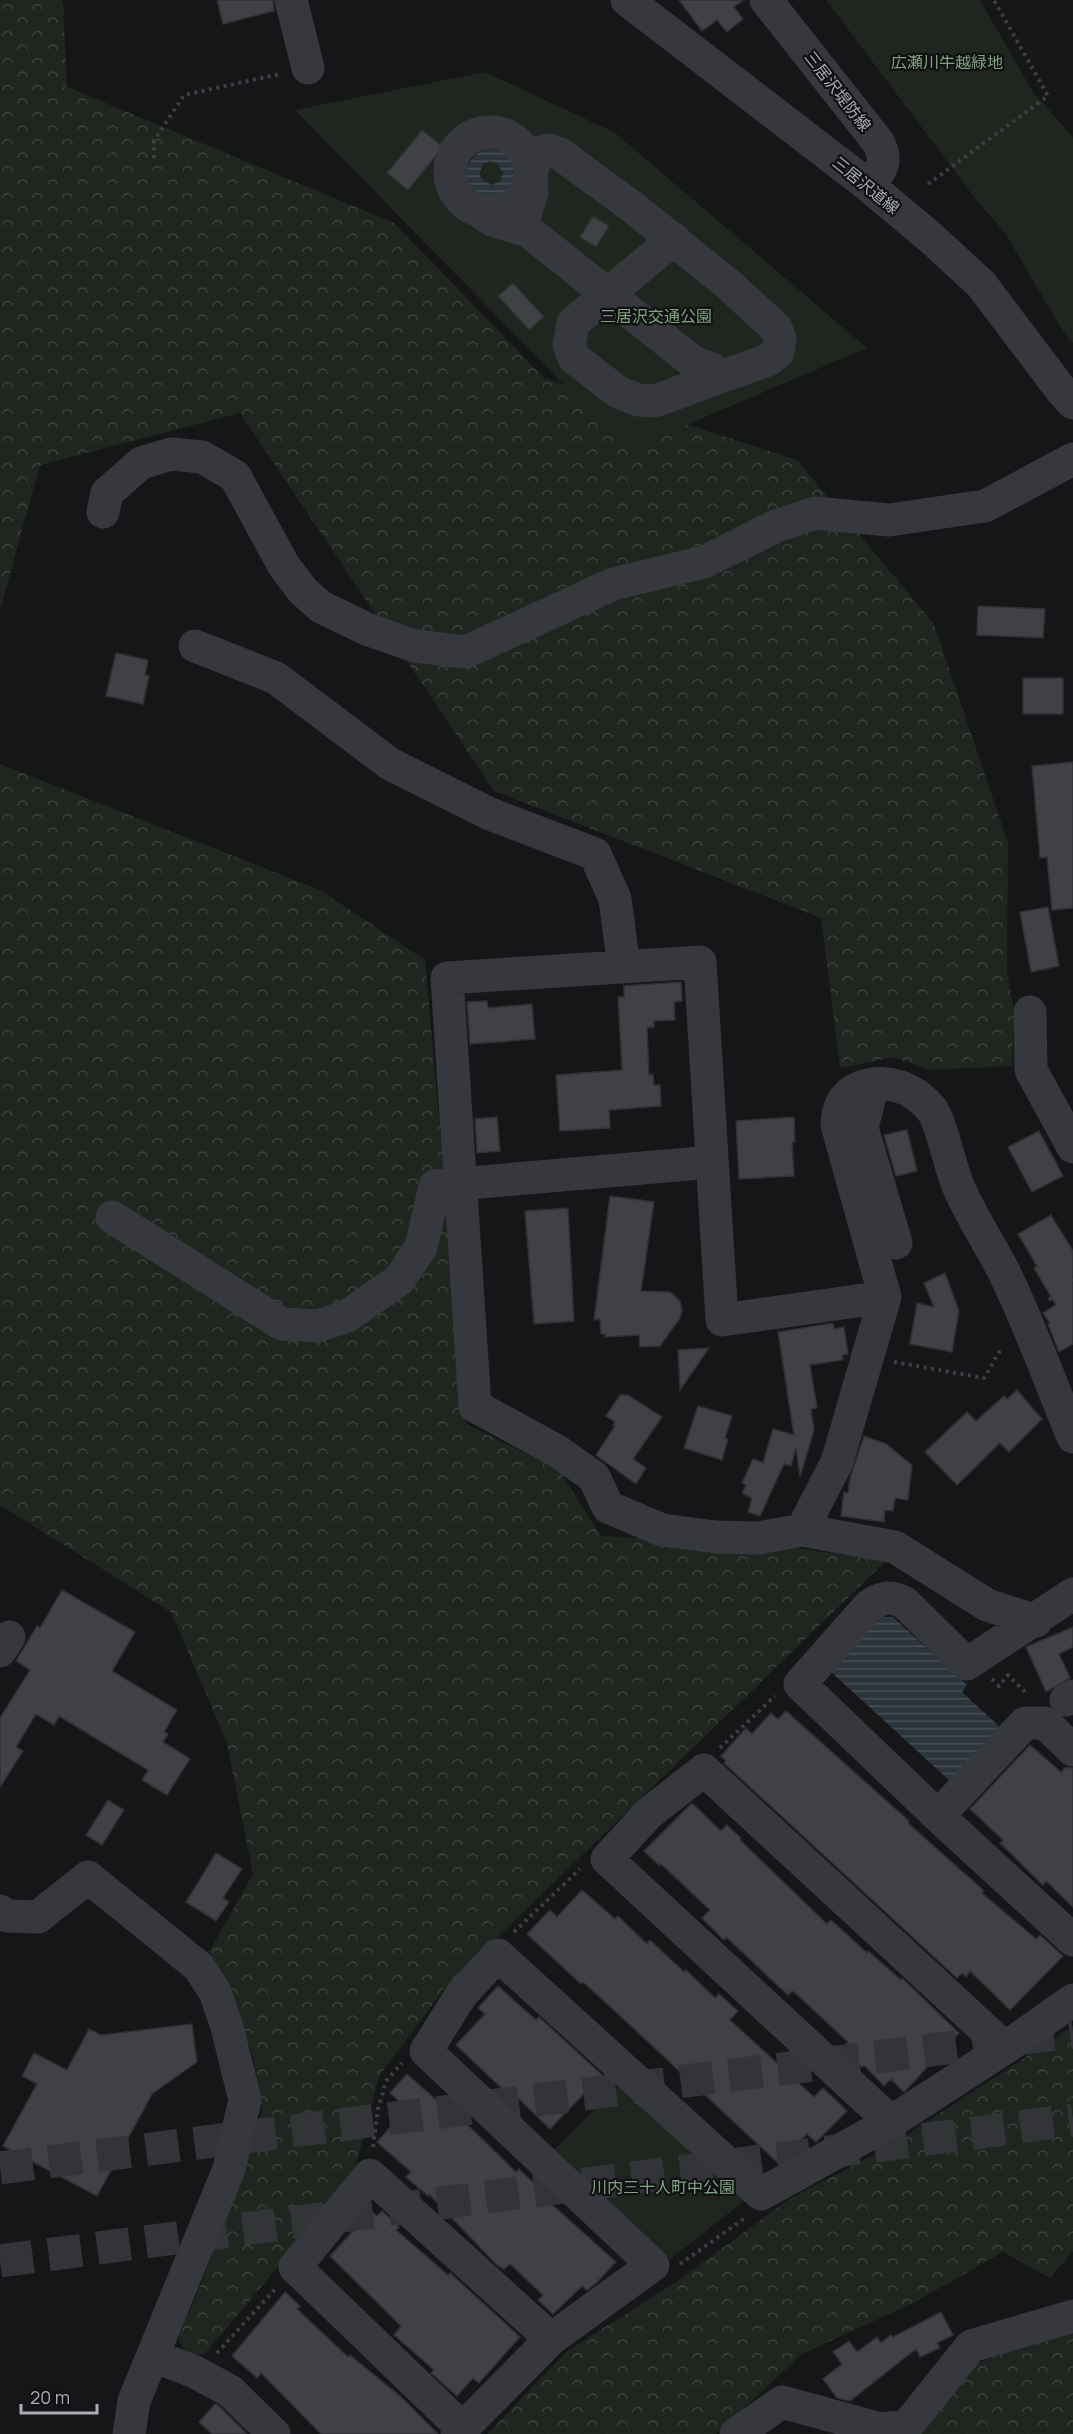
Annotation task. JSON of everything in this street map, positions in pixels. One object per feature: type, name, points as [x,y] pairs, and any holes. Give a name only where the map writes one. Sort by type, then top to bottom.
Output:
[{"type":"street","points":[[291,0],[308,68]]},
{"type":"street","name":"三居沢道線","points":[[627,0],[869,186],[931,238],[981,284],[1073,403]]},
{"type":"street","name":"三居沢堤防線","points":[[766,0],[878,142],[884,154],[882,167],[869,186]]},
{"type":"street","points":[[528,231],[524,218],[532,193],[531,173],[529,160],[523,149],[503,134],[491,132],[467,139],[458,148],[452,160],[450,172],[457,196],[466,205],[492,220],[528,231],[606,294],[691,375]]},
{"type":"street","points":[[478,210],[503,211],[514,205],[529,185],[531,173],[540,152],[549,150],[560,154],[674,239],[776,328],[780,339],[778,352],[768,360],[750,367],[720,369],[691,375],[655,401],[638,400],[618,392],[574,358],[569,345],[573,323],[674,239]]},
{"type":"street","points":[[103,512],[107,493],[141,463],[171,454],[202,457],[235,476],[284,566],[303,591],[321,608],[369,630],[415,646],[466,652],[613,584],[704,562],[776,526],[815,513],[889,520],[985,507],[1073,459]]},
{"type":"street","points":[[195,646],[276,678],[390,764],[490,814],[595,854],[615,898],[624,967]]},
{"type":"street","points":[[885,1297],[722,1320],[700,962],[447,978],[475,1406],[557,1451],[594,1477],[608,1507],[662,1530],[716,1537],[758,1538],[802,1530],[895,1547],[987,1605],[1036,1621]]},
{"type":"street","points":[[1030,1012],[1031,1070],[1073,1147]]},
{"type":"street","points":[[802,1530],[837,1462],[885,1297],[837,1125],[837,1113],[844,1099],[856,1089],[873,1084],[890,1083],[902,1086],[933,1111],[957,1184],[1005,1274],[1073,1437]]},
{"type":"street","points":[[873,1084],[862,1128],[896,1243]]},
{"type":"street","points":[[112,1217],[282,1324],[318,1326],[347,1316],[399,1280],[421,1247],[435,1186],[712,1162]]},
{"type":"street","points":[[1073,1594],[1036,1621],[967,1665],[905,1603],[895,1597],[882,1598],[870,1605],[800,1684],[938,1816],[1073,1940]]},
{"type":"street","points":[[938,1816],[1025,1723],[1045,1723],[1073,1750]]},
{"type":"street","points":[[891,2122],[607,1859],[648,1814],[704,1770],[1005,2048]]},
{"type":"street","points":[[0,1911],[7,1916],[38,1917],[88,1877],[199,1967],[215,1992],[227,2027],[244,2100],[229,2169],[134,2401],[129,2434]]},
{"type":"street","points":[[551,2339],[370,2175],[295,2267],[460,2431],[551,2339],[652,2265],[426,2051],[461,1995],[498,1955],[761,2194],[891,2122],[1005,2048],[1073,2000]]},
{"type":"street","points":[[736,2434],[782,2402],[880,2429],[907,2426],[971,2346],[1073,2316]]},
{"type":"street","points":[[153,2356],[193,2371],[230,2391],[274,2434]]},
{"type":"path","points":[[928,184],[1048,96],[994,0]]},
{"type":"path","points":[[154,158],[154,141],[184,95],[308,68]]},
{"type":"path","points":[[1047,1302],[1073,1279]]},
{"type":"path","points":[[885,1360],[984,1378],[1001,1349]]},
{"type":"path","points":[[995,1682],[999,1686],[1008,1676],[1025,1691]]},
{"type":"path","points":[[728,1740],[779,1692]]},
{"type":"path","points":[[498,1955],[508,1937],[585,1864]]},
{"type":"path","points":[[370,2175],[378,2109],[386,2082],[404,2061]]},
{"type":"path","points":[[692,2255],[738,2223]]},
{"type":"path","points":[[219,2351],[279,2285]]},
{"type":"green space","points":[[0,0],[63,0],[67,87],[394,223],[544,378],[797,460],[934,624],[1008,843],[1007,973],[1014,1009],[1012,1066],[929,1070],[893,1057],[840,1068],[821,918],[494,791],[240,413],[40,465],[0,610]]},
{"type":"green space","name":"広瀬川牛越緑地","points":[[826,0],[980,0],[1033,92],[1073,137],[1073,343],[1064,333],[1005,233],[977,201]]},
{"type":"green space","name":"三居沢交通公園","points":[[485,72],[614,132],[867,348],[628,450],[295,110]]},
{"type":"green space","points":[[0,764],[320,890],[425,960],[466,1424],[559,1470],[601,1536],[790,1547],[886,1561],[445,1988],[379,2076],[353,2177],[204,2355],[185,2352],[179,2340],[179,2328],[189,2313],[205,2274],[262,2112],[253,2057],[224,1975],[209,1952],[253,1874],[227,1743],[171,1612],[0,1505]]},
{"type":"green space","points":[[1073,2026],[1073,2251],[1050,2278],[1003,2252],[913,2303],[802,2354],[716,2434],[487,2434],[566,2352],[679,2280],[789,2199],[887,2148]]},
{"type":"green space","name":"川内三十人町中公園","points":[[622,2083],[747,2199],[670,2259],[553,2151]]},
{"type":"green space","points":[[1073,2325],[1073,2434],[909,2434],[959,2370]]},
{"type":"shaded area","points":[[485,149],[498,150],[509,156],[513,160],[516,172],[508,192],[498,197],[487,196],[476,191],[469,182],[466,171],[471,160]],"holes":[[[490,161],[497,163],[503,173],[500,181],[493,185],[483,181],[479,174],[483,164]]]},
{"type":"shaded area","points":[[880,1617],[893,1617],[967,1685],[962,1692],[1000,1727],[950,1781],[830,1671]]},
{"type":"building","points":[[217,0],[273,0],[274,11],[223,24]]},
{"type":"building","points":[[679,0],[744,0],[734,7],[743,19],[727,32],[717,20],[702,31]]},
{"type":"building","points":[[422,130],[443,147],[408,190],[387,173]]},
{"type":"building","points":[[593,216],[609,226],[596,247],[580,237]]},
{"type":"building","points":[[513,283],[544,317],[529,330],[498,296]]},
{"type":"building","points":[[978,606],[1045,609],[1043,638],[977,635]]},
{"type":"building","points":[[116,653],[148,660],[145,675],[149,676],[143,704],[106,696]]},
{"type":"building","points":[[1023,678],[1063,678],[1063,714],[1023,714]]},
{"type":"building","points":[[1073,762],[1073,908],[1052,910],[1047,857],[1040,858],[1032,766]]},
{"type":"building","points":[[1048,907],[1059,966],[1031,972],[1020,912]]},
{"type":"building","points":[[681,982],[682,1001],[674,1002],[675,1020],[654,1021],[654,1027],[647,1028],[649,1075],[653,1074],[654,1085],[660,1085],[661,1106],[609,1110],[610,1128],[560,1131],[556,1075],[622,1070],[618,997],[624,997],[624,986]]},
{"type":"building","points":[[487,1001],[488,1008],[532,1004],[535,1039],[470,1044],[467,1002]]},
{"type":"building","points":[[497,1117],[500,1151],[477,1153],[475,1119]]},
{"type":"building","points":[[794,1117],[795,1142],[792,1142],[794,1176],[739,1179],[736,1121]]},
{"type":"building","points":[[907,1130],[917,1171],[896,1176],[884,1135]]},
{"type":"building","points":[[1039,1131],[1063,1176],[1032,1192],[1008,1147]]},
{"type":"building","points":[[610,1196],[654,1202],[641,1291],[670,1292],[680,1301],[682,1310],[680,1318],[660,1346],[640,1347],[639,1335],[605,1337],[605,1334],[601,1334],[600,1319],[594,1320]]},
{"type":"building","points":[[568,1208],[574,1321],[534,1324],[525,1211]]},
{"type":"building","points":[[1051,1215],[1073,1251],[1073,1344],[1059,1352],[1048,1324],[1050,1323],[1043,1313],[1056,1305],[1034,1268],[1037,1266],[1018,1234]]},
{"type":"building","points":[[945,1273],[959,1311],[952,1352],[910,1344],[917,1303],[934,1307],[924,1283]]},
{"type":"building","points":[[833,1323],[834,1329],[844,1327],[848,1354],[842,1355],[843,1360],[810,1365],[817,1408],[811,1409],[814,1430],[800,1477],[796,1448],[791,1466],[784,1464],[760,1516],[748,1512],[752,1498],[742,1493],[746,1485],[742,1483],[753,1459],[763,1463],[773,1429],[794,1435],[778,1332]]},
{"type":"building","points":[[709,1348],[680,1390],[678,1350]]},
{"type":"building","points":[[1017,1390],[1042,1419],[1009,1452],[1000,1443],[957,1485],[925,1452],[967,1412],[976,1421],[1004,1396],[1007,1399]]},
{"type":"building","points":[[620,1395],[628,1395],[662,1417],[633,1459],[646,1468],[636,1484],[596,1455],[615,1426],[613,1425],[615,1422],[606,1416]]},
{"type":"building","points":[[698,1406],[732,1416],[725,1438],[728,1439],[722,1460],[684,1448]]},
{"type":"building","points":[[864,1436],[886,1444],[912,1465],[908,1500],[895,1498],[893,1511],[885,1510],[884,1522],[841,1516],[844,1492],[848,1493],[850,1478]]},
{"type":"building","points":[[62,1590],[135,1632],[112,1671],[177,1710],[164,1732],[168,1734],[163,1742],[190,1759],[167,1795],[142,1780],[148,1770],[59,1716],[54,1725],[36,1714],[16,1747],[23,1751],[0,1787],[0,1718],[30,1670],[16,1661],[37,1626],[40,1628]]},
{"type":"building","points":[[1073,1627],[1073,1647],[1059,1654],[1070,1678],[1046,1692],[1026,1647]]},
{"type":"building","points":[[786,1711],[909,1821],[908,1823],[984,1891],[982,1893],[1036,1939],[1040,1935],[1063,1956],[1010,2010],[970,1971],[966,1977],[962,1973],[957,1978],[724,1763],[726,1761],[721,1756],[746,1728],[752,1734],[771,1713],[778,1719]]},
{"type":"building","points":[[1030,1745],[1061,1772],[1066,1767],[1073,1768],[1073,1907],[1046,1881],[1043,1885],[1000,1843],[1003,1840],[970,1809]]},
{"type":"building","points":[[108,1800],[124,1810],[102,1845],[86,1835]]},
{"type":"building","points":[[692,1803],[721,1831],[727,1825],[827,1924],[831,1920],[867,1953],[868,1951],[901,1980],[902,1978],[959,2033],[904,2092],[891,2079],[884,2086],[864,2065],[862,2067],[842,2048],[848,2042],[793,1991],[788,1995],[726,1937],[724,1940],[702,1918],[710,1910],[644,1851]]},
{"type":"building","points":[[216,1853],[242,1869],[223,1898],[229,1902],[216,1921],[186,1902]]},
{"type":"building","points":[[582,1890],[615,1919],[618,1916],[647,1944],[650,1940],[715,1998],[719,1994],[738,2011],[730,2020],[814,2097],[823,2088],[847,2111],[816,2142],[807,2134],[778,2163],[616,2012],[583,1982],[581,1984],[527,1934],[550,1910],[557,1917]]},
{"type":"building","points":[[498,1986],[536,2020],[539,2017],[602,2075],[550,2129],[513,2093],[510,2096],[456,2045],[485,2014],[478,2008]]},
{"type":"building","points":[[192,2024],[197,2062],[152,2094],[97,2196],[3,2146],[37,2084],[22,2076],[34,2053],[67,2070],[89,2029],[101,2035]]},
{"type":"building","points":[[407,2074],[442,2105],[444,2102],[516,2172],[519,2169],[549,2198],[547,2200],[616,2262],[596,2283],[587,2290],[582,2286],[553,2314],[538,2300],[543,2295],[510,2264],[504,2269],[497,2265],[429,2194],[428,2196],[406,2177],[411,2172],[377,2142],[407,2109],[390,2093]]},
{"type":"building","points":[[382,2211],[399,2227],[396,2230],[448,2275],[450,2273],[520,2337],[479,2383],[473,2378],[457,2396],[431,2373],[434,2370],[394,2335],[401,2326],[330,2256],[371,2212],[377,2216]]},
{"type":"building","points":[[285,2292],[300,2306],[297,2309],[348,2357],[350,2355],[400,2396],[438,2434],[321,2434],[261,2373],[257,2378],[232,2356]]},
{"type":"building","points":[[941,2312],[953,2335],[937,2343],[940,2348],[920,2357],[916,2349],[850,2401],[837,2398],[823,2379],[842,2364],[833,2352],[849,2341],[857,2352],[877,2337],[881,2343],[891,2335],[893,2337]]},
{"type":"building","points":[[215,2404],[247,2434],[212,2434],[199,2422]]},
{"type":"tunnel","points":[[0,2168],[1073,2032]]},
{"type":"tunnel","points":[[0,2261],[1073,2120]]}]
